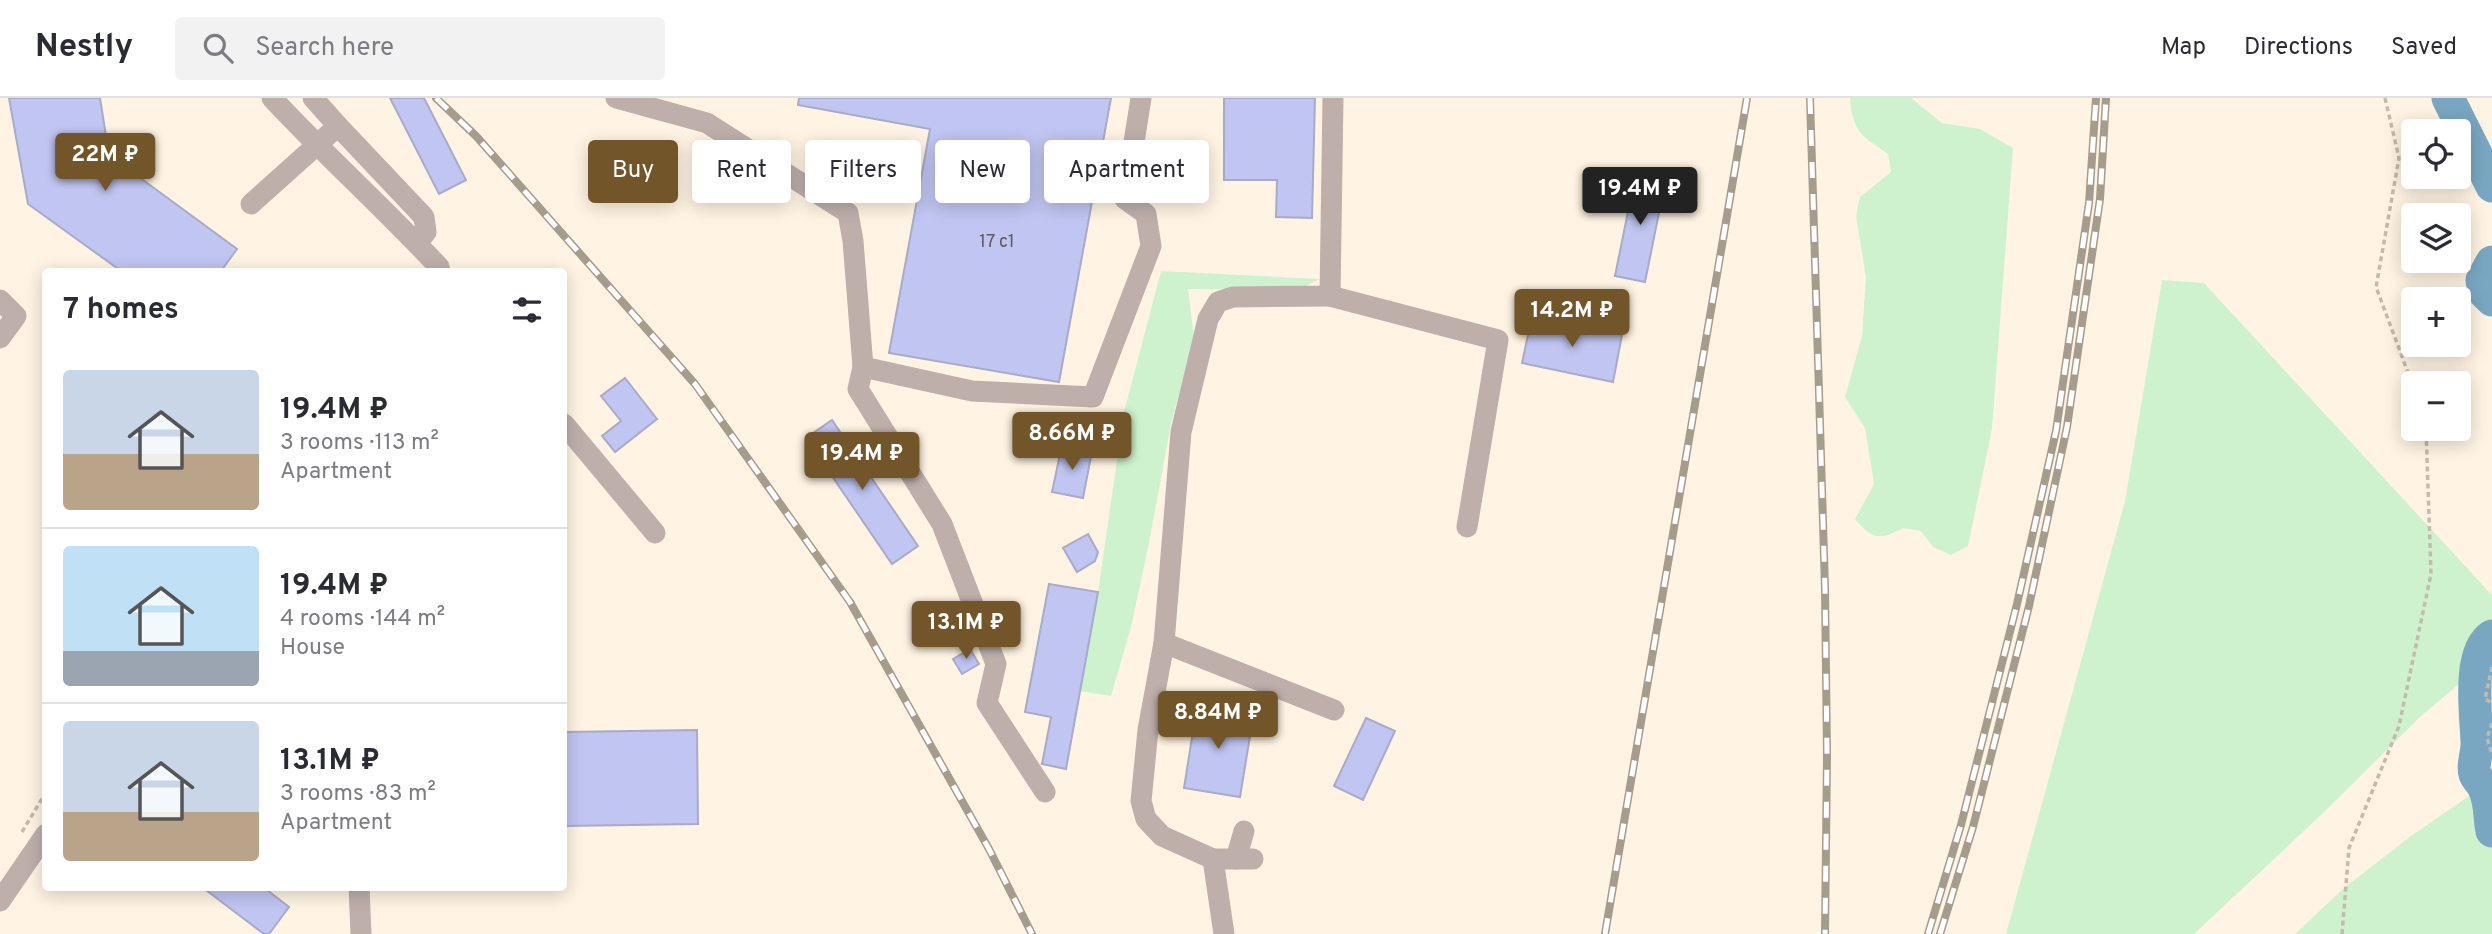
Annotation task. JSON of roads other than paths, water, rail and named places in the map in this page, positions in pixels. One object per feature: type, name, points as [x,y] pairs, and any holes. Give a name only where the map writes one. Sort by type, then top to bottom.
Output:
[{"type":"street","points":[[272,98],[439,268]]},
{"type":"street","points":[[313,98],[424,217],[426,232],[417,243]]},
{"type":"street","points":[[616,98],[707,123],[848,213],[853,241],[863,367],[858,389],[942,524],[996,664],[987,703],[1045,792]]},
{"type":"street","points":[[863,367],[972,391],[1093,397],[1151,246],[1146,214],[1125,199],[1141,98]]},
{"type":"street","points":[[1330,296],[1333,98]]},
{"type":"street","points":[[251,204],[338,127]]},
{"type":"street","points":[[1244,831],[1244,859],[1213,859],[1162,836],[1146,819],[1141,801],[1149,730],[1164,643],[1181,432],[1208,319],[1218,302],[1233,297],[1330,296],[1499,341],[1467,527]]},
{"type":"street","points":[[0,300],[16,316],[0,338]]},
{"type":"street","points":[[567,428],[655,533]]},
{"type":"street","points":[[1164,643],[1334,710]]},
{"type":"street","points":[[0,901],[42,840]]},
{"type":"street","points":[[1213,859],[1229,903],[1224,934]]},
{"type":"street","points":[[359,891],[360,934]]},
{"type":"waterway","points":[[2448,98],[2492,186]]},
{"type":"waterway","points":[[2492,262],[2482,280],[2484,292],[2492,300]]},
{"type":"waterway","points":[[2492,636],[2484,644],[2476,669],[2477,745],[2474,766],[2475,774],[2488,799],[2492,831]]},
{"type":"railway","points":[[436,98],[476,136],[695,384],[850,602],[989,849],[1032,934]]},
{"type":"railway","points":[[1605,934],[1747,98]]},
{"type":"railway","points":[[1810,98],[1825,588],[1825,934]]},
{"type":"railway","points":[[1928,934],[1961,825],[2017,604],[2056,431],[2089,203],[2096,98]]},
{"type":"railway","points":[[1940,934],[1973,827],[2029,606],[2067,427],[2100,199],[2106,98]]}]
